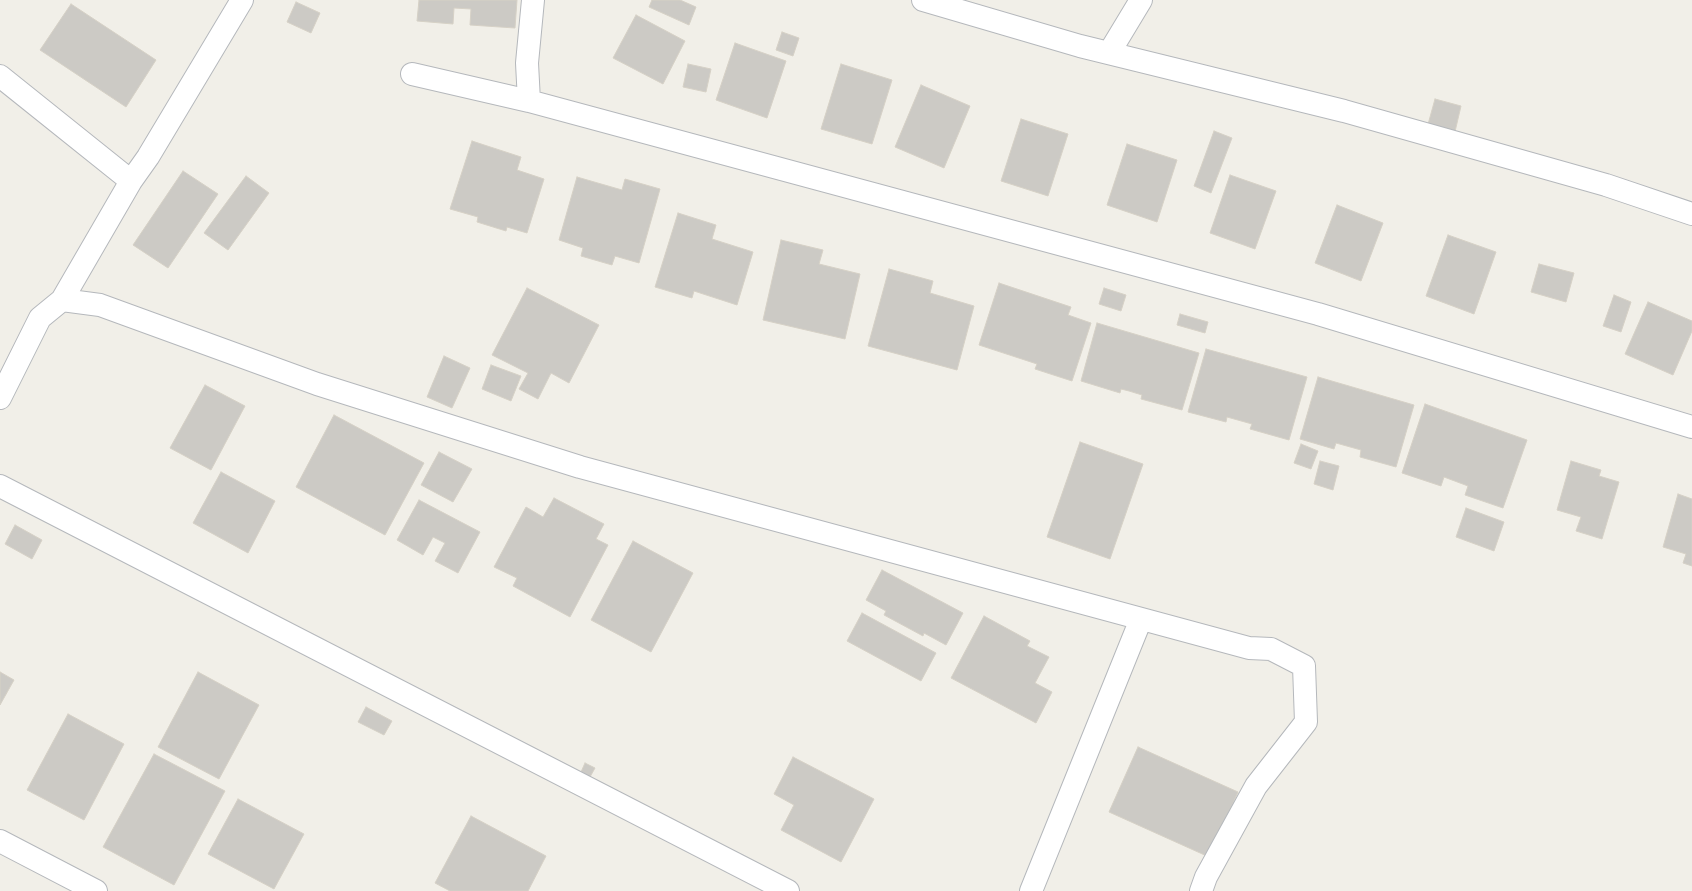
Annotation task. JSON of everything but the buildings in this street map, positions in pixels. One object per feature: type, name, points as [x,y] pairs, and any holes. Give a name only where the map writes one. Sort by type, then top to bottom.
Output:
[{"type":"street","points":[[0,398],[40,318],[62,300],[131,181],[148,158],[242,0]]},
{"type":"street","points":[[529,101],[527,63],[533,0]]},
{"type":"street","points":[[923,0],[1109,53],[1352,113],[1606,184],[1692,214]]},
{"type":"street","points":[[1109,53],[1141,0]]},
{"type":"street","points":[[412,74],[529,101],[1318,314],[1692,427]]},
{"type":"street","points":[[0,76],[131,181]]},
{"type":"street","points":[[62,300],[100,305],[317,384],[580,467],[1249,648],[1271,649],[1304,666],[1306,722],[1256,786],[1206,877],[1201,891]]},
{"type":"street","points":[[0,486],[788,891]]},
{"type":"street","points":[[1031,891],[1141,619]]},
{"type":"street","points":[[0,841],[96,891]]}]
